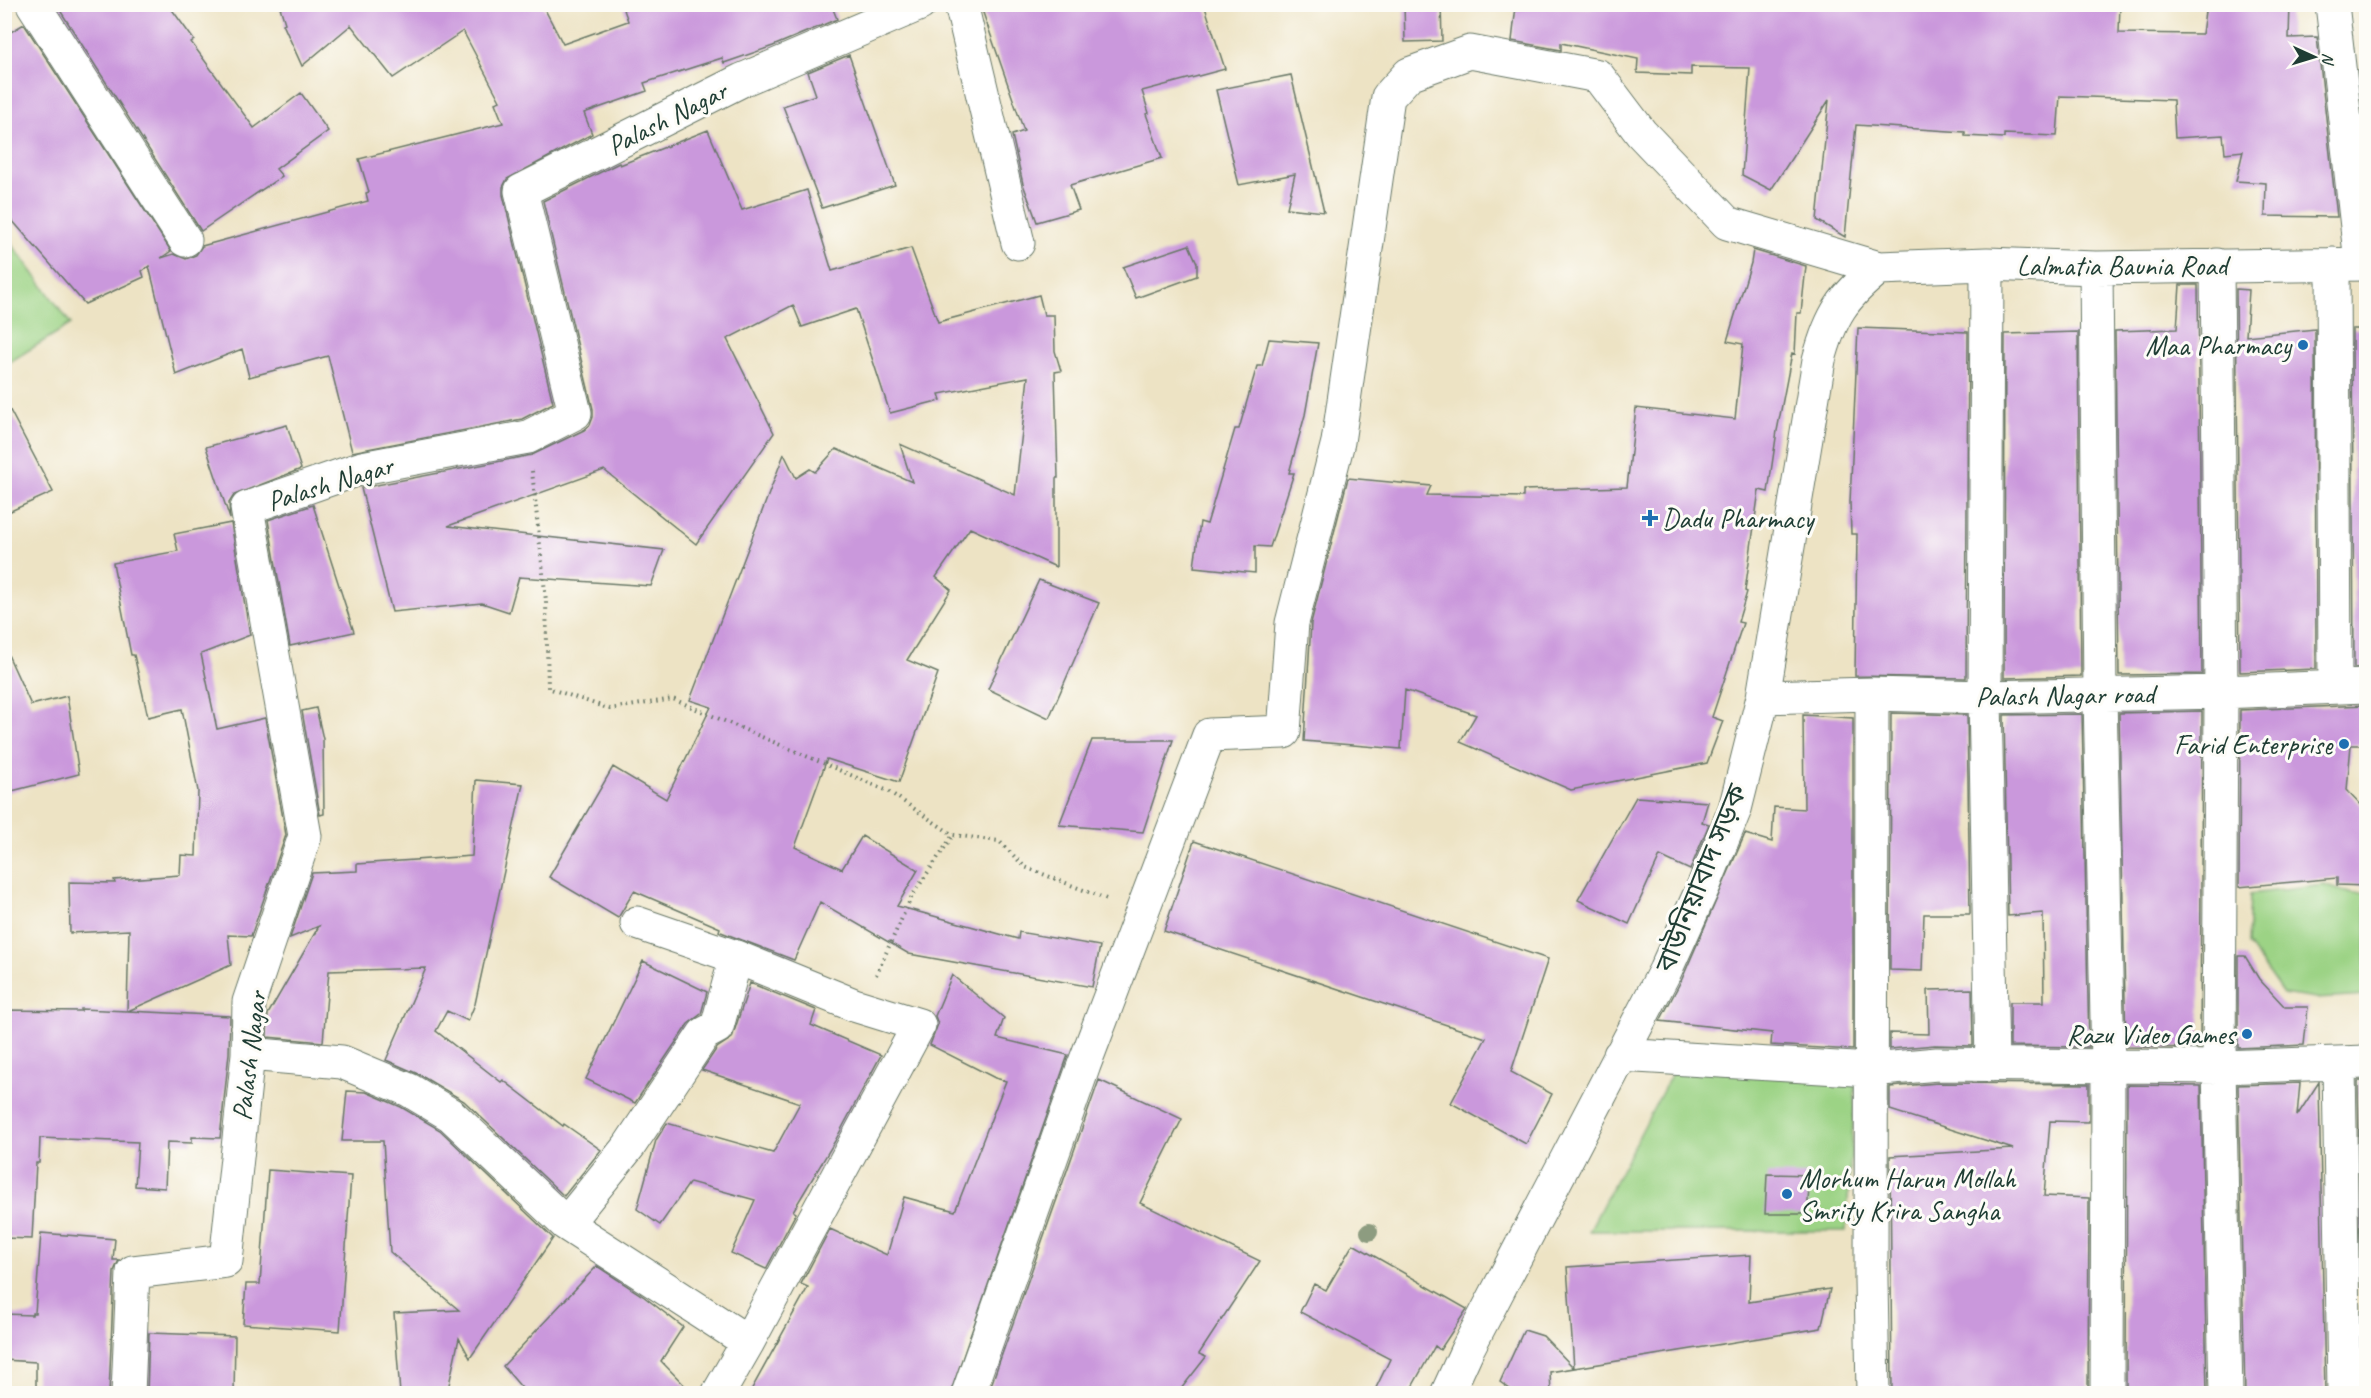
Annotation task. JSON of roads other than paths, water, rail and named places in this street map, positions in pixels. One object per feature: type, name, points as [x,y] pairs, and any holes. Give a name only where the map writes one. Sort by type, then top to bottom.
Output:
[{"type":"street","points":[[33,4],[185,240]]},
{"type":"street","name":"Palash Nagar","points":[[129,1394],[133,1272],[226,1262],[248,1054],[249,1002],[305,836],[247,508],[362,468],[528,437],[575,413],[521,191],[742,80],[920,4]]},
{"type":"street","points":[[961,4],[1018,243]]},
{"type":"street","points":[[2332,4],[2363,254]]},
{"type":"street","name":"Lalmatia Baunia Road","points":[[968,1394],[1140,912],[1209,735],[1284,732],[1292,623],[1338,442],[1388,97],[1409,74],[1470,52],[1598,76],[1641,133],[1727,223],[1879,268],[1987,264],[2096,268],[2333,264],[2363,254]]},
{"type":"street","points":[[1987,264],[1984,697],[1992,1065]]},
{"type":"street","points":[[2333,264],[2351,686]]},
{"type":"street","points":[[2217,265],[2221,692],[2219,1067],[2226,1394]]},
{"type":"street","name":"বাউনিয়াবাদ সড়ক","points":[[1447,1394],[1468,1348],[1665,971],[1735,809],[1762,697],[1819,360],[1828,328],[1841,304],[1859,284],[1879,268]]},
{"type":"street","points":[[2096,268],[2100,695],[2109,1065],[2107,1394]]},
{"type":"street","name":"Palash Nagar road","points":[[1762,697],[1872,694],[1984,697],[2100,695],[2351,686]]},
{"type":"street","points":[[1872,694],[1871,1358],[1874,1394]]},
{"type":"street","points":[[637,923],[736,957],[854,1005],[919,1025],[718,1394]]},
{"type":"street","points":[[566,1224],[628,1146],[704,1034],[717,1027],[736,957]]},
{"type":"street","points":[[248,1054],[342,1062],[409,1090],[451,1115],[566,1224],[748,1342]]},
{"type":"street","points":[[1620,1055],[1871,1070],[1937,1064],[2219,1067],[2353,1063],[2344,1394]]},
{"type":"place","name":"Maa Pharmacy","points":[[2303,345]]},
{"type":"place","name":"Dadu Pharmacy","points":[[1650,518]]},
{"type":"place","name":"Farid Enterprise","points":[[2344,744]]},
{"type":"place","name":"Razu Video Games","points":[[2247,1034]]},
{"type":"place","name":"Morhum Harun Mollah Smrity Krira Sangha","points":[[1787,1194]]}]
